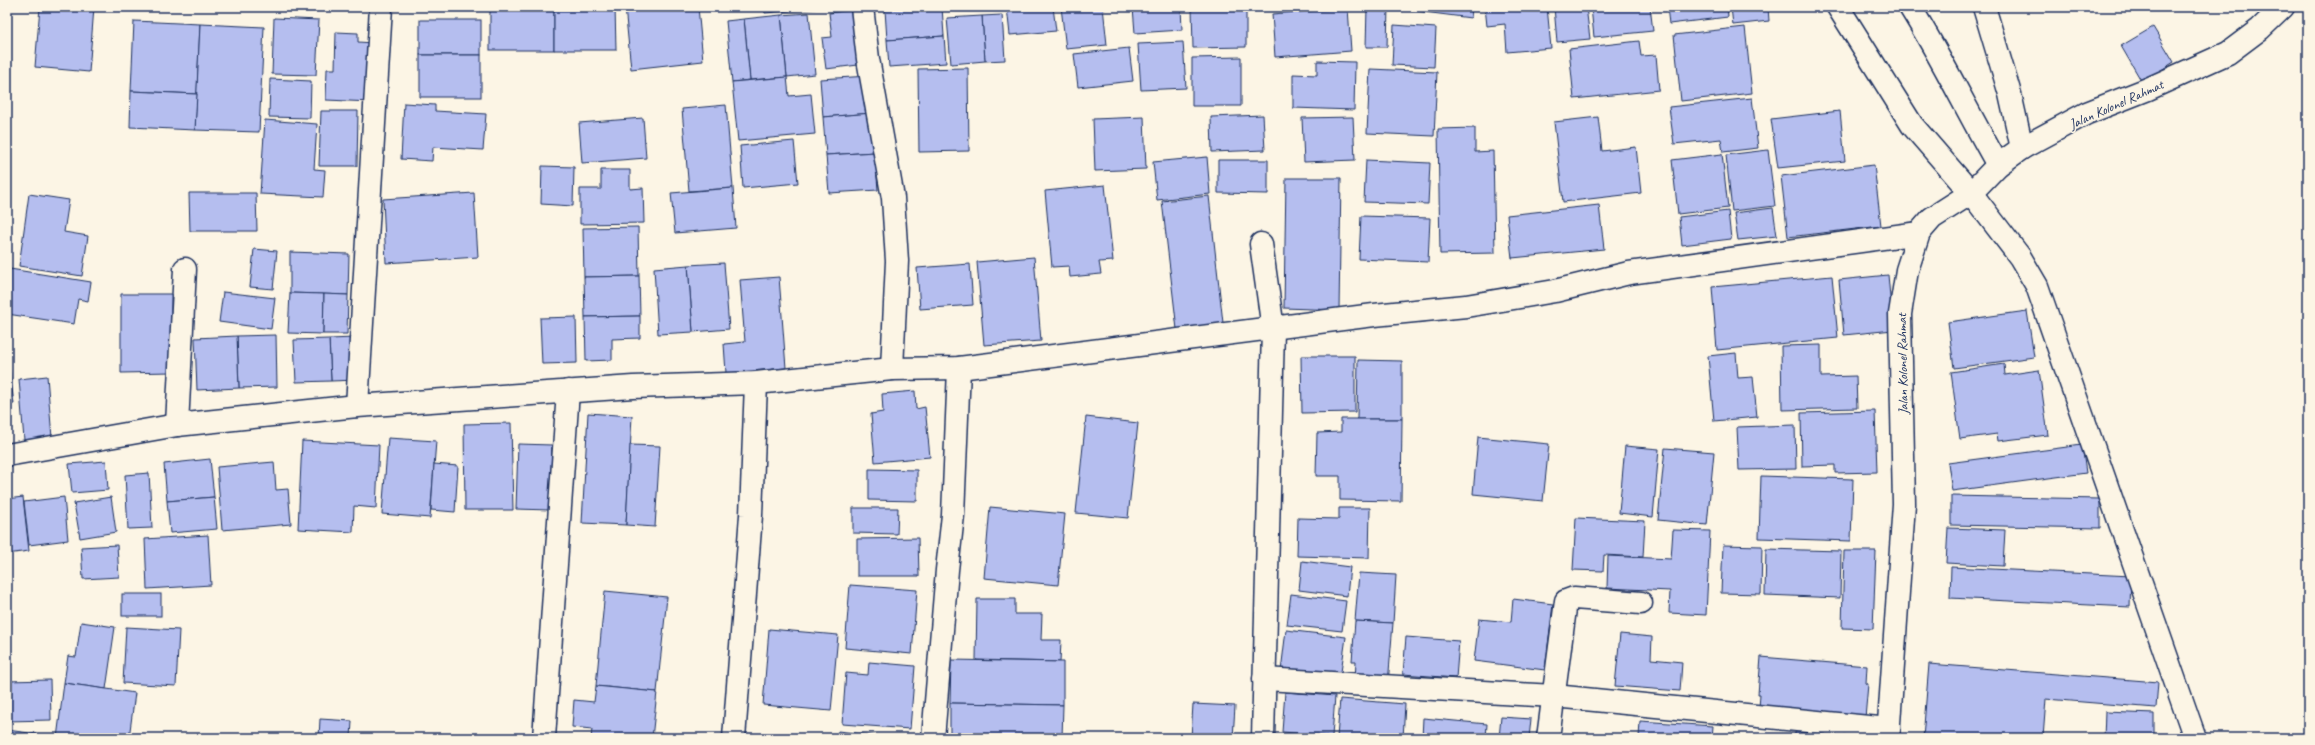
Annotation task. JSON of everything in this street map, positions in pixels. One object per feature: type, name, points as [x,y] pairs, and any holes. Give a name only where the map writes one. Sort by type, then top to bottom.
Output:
[{"type":"street","points":[[357,406],[369,229],[371,166],[381,7]]},
{"type":"street","points":[[862,7],[868,59],[893,198],[897,261],[892,369]]},
{"type":"street","points":[[1838,7],[1912,125],[1971,193],[2020,257],[2036,286],[2195,738]]},
{"type":"street","points":[[1910,7],[1931,41],[1961,100],[1998,165]]},
{"type":"street","points":[[1984,7],[2010,94],[2022,148]]},
{"type":"street","name":"Jalan Kolonel Rahmat","points":[[1889,734],[1904,504],[1900,314],[1907,270],[1919,233],[1932,218],[1971,193],[1998,165],[2022,148],[2087,113],[2148,89],[2228,54],[2260,29],[2283,7]]},
{"type":"street","points":[[7,455],[177,425],[357,406],[568,391],[756,383],[892,369],[959,368],[1272,328],[1466,306],[1555,291],[1629,273],[1919,233]]},
{"type":"street","points":[[1261,244],[1272,328],[1263,738]]},
{"type":"street","points":[[177,425],[185,269]]},
{"type":"street","points":[[932,738],[946,570],[954,508],[959,368]]},
{"type":"street","points":[[734,738],[751,514],[756,383]]},
{"type":"street","points":[[544,738],[568,391]]},
{"type":"street","points":[[1548,738],[1566,601],[1574,598],[1641,603]]},
{"type":"street","points":[[1264,679],[1554,696],[1889,734]]},
{"type":"building","points":[[40,7],[94,7],[89,72],[35,67]]},
{"type":"building","points":[[490,7],[554,7],[554,50],[490,50]]},
{"type":"building","points":[[554,7],[615,7],[616,50],[554,50]]},
{"type":"building","points":[[625,7],[698,7],[703,61],[631,69]]},
{"type":"building","points":[[764,7],[822,7],[822,8],[765,13]]},
{"type":"building","points":[[942,7],[944,36],[887,40],[885,10]]},
{"type":"building","points":[[1007,7],[1053,7],[1056,31],[1010,35]]},
{"type":"building","points":[[1061,7],[1103,7],[1107,45],[1066,49]]},
{"type":"building","points":[[1133,7],[1181,7],[1182,30],[1135,33]]},
{"type":"building","points":[[1192,7],[1246,7],[1246,47],[1193,48]]},
{"type":"building","points":[[1367,7],[1388,7],[1387,47],[1366,47]]},
{"type":"building","points":[[1400,7],[1472,7],[1471,18],[1400,9]]},
{"type":"building","points":[[1485,7],[1547,7],[1551,48],[1507,52],[1505,24],[1487,26]]},
{"type":"building","points":[[1554,7],[1586,7],[1590,39],[1557,42]]},
{"type":"building","points":[[1591,7],[1650,7],[1653,31],[1594,37]]},
{"type":"building","points":[[1667,7],[1727,7],[1728,17],[1669,24]]},
{"type":"building","points":[[1731,7],[1768,7],[1769,21],[1733,25]]},
{"type":"building","points":[[1348,8],[1351,51],[1275,57],[1272,14]]},
{"type":"building","points":[[859,9],[866,64],[826,69],[822,38],[832,37],[829,13]]},
{"type":"building","points":[[809,13],[815,74],[787,77],[781,15]]},
{"type":"building","points":[[781,15],[787,77],[750,80],[744,19]]},
{"type":"building","points":[[1002,15],[1005,60],[985,61],[982,16]]},
{"type":"building","points":[[982,16],[985,61],[951,64],[947,18]]},
{"type":"building","points":[[274,18],[319,20],[316,75],[272,74]]},
{"type":"building","points":[[744,19],[750,80],[732,82],[726,21]]},
{"type":"building","points":[[420,20],[481,20],[481,55],[420,55]]},
{"type":"building","points":[[134,21],[200,24],[197,94],[131,91]]},
{"type":"building","points":[[200,24],[264,27],[259,132],[195,130]]},
{"type":"building","points":[[1394,25],[1436,28],[1434,67],[1392,65]]},
{"type":"building","points":[[1745,27],[1752,93],[1681,101],[1674,35]]},
{"type":"building","points":[[2153,27],[2174,62],[2142,82],[2121,46]]},
{"type":"building","points":[[336,32],[358,33],[358,42],[374,43],[372,102],[326,100],[327,69],[335,69]]},
{"type":"building","points":[[944,36],[946,63],[889,67],[887,40]]},
{"type":"building","points":[[1639,41],[1641,56],[1656,55],[1659,90],[1574,99],[1569,49]]},
{"type":"building","points":[[1183,42],[1186,88],[1141,90],[1138,44]]},
{"type":"building","points":[[1129,48],[1133,81],[1078,87],[1074,54]]},
{"type":"building","points":[[420,55],[481,55],[481,97],[420,97]]},
{"type":"building","points":[[1241,57],[1241,106],[1192,106],[1192,58]]},
{"type":"building","points":[[1317,61],[1355,62],[1354,110],[1293,108],[1293,74],[1317,75]]},
{"type":"building","points":[[968,68],[969,151],[919,152],[918,69]]},
{"type":"building","points":[[1370,69],[1437,72],[1434,136],[1367,133]]},
{"type":"building","points":[[869,76],[872,113],[823,117],[820,79]]},
{"type":"building","points":[[787,77],[789,96],[811,94],[815,134],[738,141],[732,82]]},
{"type":"building","points":[[270,79],[311,81],[310,118],[269,117]]},
{"type":"building","points":[[131,91],[197,94],[195,130],[130,127]]},
{"type":"building","points":[[1752,98],[1758,148],[1723,152],[1721,139],[1674,144],[1669,107]]},
{"type":"building","points":[[404,103],[435,105],[435,111],[486,114],[483,150],[433,147],[432,161],[401,159]]},
{"type":"building","points":[[726,105],[733,188],[689,191],[682,109]]},
{"type":"building","points":[[321,111],[358,111],[357,166],[319,166]]},
{"type":"building","points":[[1840,111],[1845,161],[1778,168],[1771,119]]},
{"type":"building","points":[[872,113],[875,152],[826,155],[823,117]]},
{"type":"building","points":[[1263,115],[1265,150],[1212,152],[1211,117]]},
{"type":"building","points":[[1144,117],[1146,169],[1095,171],[1093,119]]},
{"type":"building","points":[[1353,117],[1355,160],[1304,162],[1302,118]]},
{"type":"building","points":[[1598,117],[1602,151],[1636,147],[1641,193],[1563,202],[1554,122]]},
{"type":"building","points":[[643,118],[646,158],[582,163],[579,123]]},
{"type":"building","points":[[265,120],[317,124],[314,169],[325,170],[323,197],[260,194]]},
{"type":"building","points":[[1475,128],[1475,152],[1493,151],[1495,253],[1440,254],[1438,129]]},
{"type":"building","points":[[794,141],[798,183],[743,188],[740,146]]},
{"type":"building","points":[[1768,150],[1775,206],[1732,211],[1726,155]]},
{"type":"building","points":[[875,152],[878,190],[829,193],[826,155]]},
{"type":"building","points":[[1722,154],[1728,208],[1678,214],[1672,160]]},
{"type":"building","points":[[1207,157],[1210,194],[1157,200],[1153,162]]},
{"type":"building","points":[[1218,160],[1268,160],[1268,194],[1218,193]]},
{"type":"building","points":[[1366,160],[1430,163],[1428,204],[1364,202]]},
{"type":"building","points":[[1874,165],[1881,226],[1788,237],[1781,176]]},
{"type":"building","points":[[542,166],[574,167],[573,206],[541,204]]},
{"type":"building","points":[[601,170],[630,170],[630,189],[643,188],[644,223],[580,224],[580,189],[601,189]]},
{"type":"building","points":[[1286,178],[1341,178],[1339,310],[1284,308]]},
{"type":"building","points":[[1105,185],[1113,261],[1099,262],[1101,274],[1070,277],[1069,266],[1052,267],[1045,191]]},
{"type":"building","points":[[733,188],[736,228],[675,233],[671,193]]},
{"type":"building","points":[[189,193],[256,193],[257,231],[190,231]]},
{"type":"building","points":[[474,193],[478,257],[386,263],[383,199]]},
{"type":"building","points":[[29,194],[69,200],[64,232],[88,236],[82,276],[19,266]]},
{"type":"building","points":[[1209,196],[1224,332],[1178,338],[1162,201]]},
{"type":"building","points":[[1599,205],[1604,249],[1512,258],[1507,215]]},
{"type":"building","points":[[1773,208],[1777,236],[1738,240],[1734,213]]},
{"type":"building","points":[[1728,211],[1731,239],[1682,245],[1679,217]]},
{"type":"building","points":[[1361,216],[1430,218],[1428,262],[1359,259]]},
{"type":"building","points":[[638,227],[639,276],[584,277],[583,228]]},
{"type":"building","points":[[254,249],[277,251],[273,289],[250,287]]},
{"type":"building","points":[[290,252],[349,254],[348,295],[290,293]]},
{"type":"building","points":[[7,257],[9,257],[7,272]]},
{"type":"building","points":[[1034,257],[1041,341],[984,345],[977,262]]},
{"type":"building","points":[[724,263],[729,329],[693,332],[688,265]]},
{"type":"building","points":[[970,264],[973,305],[920,309],[917,268]]},
{"type":"building","points":[[688,265],[693,332],[658,334],[654,268]]},
{"type":"building","points":[[10,269],[91,282],[88,301],[78,299],[74,324],[7,314],[7,289]]},
{"type":"building","points":[[1888,275],[1893,330],[1844,335],[1839,280]]},
{"type":"building","points":[[639,276],[640,316],[585,317],[584,277]]},
{"type":"building","points":[[1832,276],[1838,338],[1717,350],[1712,287]]},
{"type":"building","points":[[779,277],[786,368],[726,373],[724,344],[745,342],[740,280]]},
{"type":"building","points":[[223,292],[275,298],[271,329],[219,322]]},
{"type":"building","points":[[290,293],[324,294],[323,334],[288,333]]},
{"type":"building","points":[[121,294],[171,294],[171,372],[121,373]]},
{"type":"building","points":[[324,294],[348,295],[347,334],[323,334]]},
{"type":"building","points":[[2027,311],[2034,357],[1954,368],[1948,322]]},
{"type":"building","points":[[640,316],[640,338],[612,339],[612,360],[586,361],[585,317]]},
{"type":"building","points":[[576,317],[577,363],[542,364],[540,318]]},
{"type":"building","points":[[276,335],[277,387],[239,388],[237,336]]},
{"type":"building","points":[[237,336],[239,388],[197,390],[195,338]]},
{"type":"building","points":[[355,338],[357,380],[331,381],[329,339]]},
{"type":"building","points":[[329,339],[331,381],[296,382],[294,340]]},
{"type":"building","points":[[1821,345],[1821,377],[1856,376],[1857,408],[1782,410],[1781,346]]},
{"type":"building","points":[[7,349],[14,404],[7,404]]},
{"type":"building","points":[[1736,353],[1738,378],[1753,377],[1757,417],[1714,421],[1708,356]]},
{"type":"building","points":[[1301,356],[1355,356],[1355,412],[1302,413]]},
{"type":"building","points":[[1358,360],[1402,361],[1402,419],[1357,419]]},
{"type":"building","points":[[2004,364],[2005,375],[2039,370],[2048,435],[1998,441],[1997,434],[1960,439],[1951,372]]},
{"type":"building","points":[[47,376],[52,438],[24,440],[19,379]]},
{"type":"building","points":[[915,391],[916,409],[925,407],[930,457],[875,462],[871,414],[883,412],[882,394]]},
{"type":"building","points":[[1875,411],[1877,472],[1835,473],[1835,465],[1802,466],[1801,413]]},
{"type":"building","points":[[588,413],[632,416],[626,525],[582,523]]},
{"type":"building","points":[[1086,417],[1138,423],[1128,518],[1076,513]]},
{"type":"building","points":[[1341,419],[1402,419],[1401,501],[1340,500],[1340,476],[1316,476],[1317,433],[1341,432]]},
{"type":"building","points":[[511,423],[513,510],[465,510],[464,424]]},
{"type":"building","points":[[1795,425],[1796,469],[1739,470],[1737,427]]},
{"type":"building","points":[[1478,437],[1549,444],[1543,501],[1473,494]]},
{"type":"building","points":[[388,438],[436,441],[430,518],[382,514]]},
{"type":"building","points":[[302,441],[379,445],[376,508],[354,506],[353,532],[298,529]]},
{"type":"building","points":[[518,444],[552,445],[550,510],[516,509]]},
{"type":"building","points":[[630,445],[660,446],[655,527],[626,525]]},
{"type":"building","points":[[2082,445],[2086,473],[1952,491],[1948,463]]},
{"type":"building","points":[[1625,446],[1659,449],[1653,517],[1619,513]]},
{"type":"building","points":[[1665,448],[1714,452],[1707,525],[1658,520]]},
{"type":"building","points":[[210,459],[214,497],[167,501],[164,464]]},
{"type":"building","points":[[106,461],[108,490],[72,493],[69,464]]},
{"type":"building","points":[[274,462],[276,490],[288,489],[291,524],[222,530],[217,467]]},
{"type":"building","points":[[434,464],[458,466],[455,512],[431,510]]},
{"type":"building","points":[[869,469],[917,470],[917,501],[869,500]]},
{"type":"building","points":[[149,473],[152,528],[128,529],[125,475]]},
{"type":"building","points":[[1761,476],[1853,479],[1851,541],[1759,538]]},
{"type":"building","points":[[1951,496],[2100,499],[2100,528],[1951,525]]},
{"type":"building","points":[[23,497],[29,551],[7,554],[7,499]]},
{"type":"building","points":[[64,497],[68,540],[29,545],[24,502]]},
{"type":"building","points":[[111,497],[116,532],[80,538],[74,503]]},
{"type":"building","points":[[214,497],[217,529],[170,533],[167,501]]},
{"type":"building","points":[[990,507],[1065,514],[1058,585],[984,578]]},
{"type":"building","points":[[853,508],[898,508],[897,534],[853,533]]},
{"type":"building","points":[[1339,508],[1370,508],[1369,558],[1297,556],[1298,518],[1339,519]]},
{"type":"building","points":[[1576,518],[1645,521],[1643,557],[1604,555],[1603,571],[1573,570]]},
{"type":"building","points":[[1948,528],[2005,530],[2003,566],[1946,563]]},
{"type":"building","points":[[1673,530],[1710,531],[1706,615],[1669,613],[1670,591],[1607,588],[1608,556],[1671,559]]},
{"type":"building","points":[[208,535],[211,585],[147,589],[145,539]]},
{"type":"building","points":[[918,538],[919,576],[857,576],[857,539]]},
{"type":"building","points":[[117,545],[119,577],[83,579],[81,547]]},
{"type":"building","points":[[1723,545],[1762,546],[1761,594],[1721,593]]},
{"type":"building","points":[[1766,549],[1841,551],[1840,598],[1765,595]]},
{"type":"building","points":[[1844,551],[1876,551],[1873,629],[1842,628]]},
{"type":"building","points":[[1302,561],[1350,567],[1347,596],[1299,590]]},
{"type":"building","points":[[1951,567],[2131,576],[2130,607],[1950,598]]},
{"type":"building","points":[[1359,573],[1396,575],[1393,623],[1355,621]]},
{"type":"building","points":[[850,585],[917,590],[912,654],[845,648]]},
{"type":"building","points":[[605,591],[667,597],[657,692],[596,686]]},
{"type":"building","points":[[122,594],[161,594],[161,616],[122,616]]},
{"type":"building","points":[[1291,594],[1346,601],[1342,631],[1287,625]]},
{"type":"building","points":[[977,599],[1015,599],[1015,614],[1042,614],[1041,640],[1061,640],[1060,662],[976,660]]},
{"type":"building","points":[[1513,599],[1553,604],[1545,670],[1474,661],[1479,619],[1511,622]]},
{"type":"building","points":[[1355,621],[1393,623],[1388,684],[1355,681],[1356,661],[1352,661]]},
{"type":"building","points":[[81,622],[115,627],[106,689],[64,683],[68,656],[76,657]]},
{"type":"building","points":[[126,627],[179,630],[176,686],[123,683]]},
{"type":"building","points":[[769,629],[838,635],[831,711],[763,705]]},
{"type":"building","points":[[1286,630],[1346,637],[1340,679],[1281,671]]},
{"type":"building","points":[[1620,634],[1652,637],[1651,659],[1682,662],[1680,691],[1615,686]]},
{"type":"building","points":[[1406,637],[1459,641],[1456,678],[1403,674]]},
{"type":"building","points":[[1761,657],[1867,666],[1866,683],[1868,684],[1865,718],[1759,708],[1760,694],[1758,694]]},
{"type":"building","points":[[951,660],[1063,662],[1063,705],[950,703]]},
{"type":"building","points":[[869,662],[915,666],[910,729],[842,724],[846,673],[868,675]]},
{"type":"building","points":[[1929,664],[2158,682],[2156,708],[2046,699],[2043,738],[1923,738]]},
{"type":"building","points":[[50,680],[51,720],[7,721],[7,681]]},
{"type":"building","points":[[64,683],[135,693],[129,738],[57,738]]},
{"type":"building","points":[[596,686],[657,692],[652,738],[591,738],[592,729],[572,727],[574,700],[594,702]]},
{"type":"building","points":[[1285,692],[1335,696],[1332,736],[1282,732]]},
{"type":"building","points":[[1340,699],[1405,704],[1403,738],[1337,738]]},
{"type":"building","points":[[950,703],[1063,705],[1062,738],[950,738]]},
{"type":"building","points":[[1193,704],[1235,706],[1233,738],[1191,738]]},
{"type":"building","points":[[2105,712],[2154,714],[2154,738],[2104,738]]},
{"type":"building","points":[[1501,717],[1531,719],[1529,738],[1499,738]]},
{"type":"building","points":[[1423,718],[1487,724],[1486,738],[1422,738]]},
{"type":"building","points":[[320,719],[352,721],[351,738],[319,738]]},
{"type":"building","points":[[1640,721],[1713,726],[1712,738],[1639,738]]},
{"type":"building","points":[[1796,729],[1855,738],[1794,738]]},
{"type":"building","points":[[7,730],[37,734],[36,738],[7,738]]},
{"type":"building","points":[[838,731],[894,738],[837,738]]},
{"type":"building","points":[[1563,733],[1592,735],[1592,738],[1562,738]]}]
